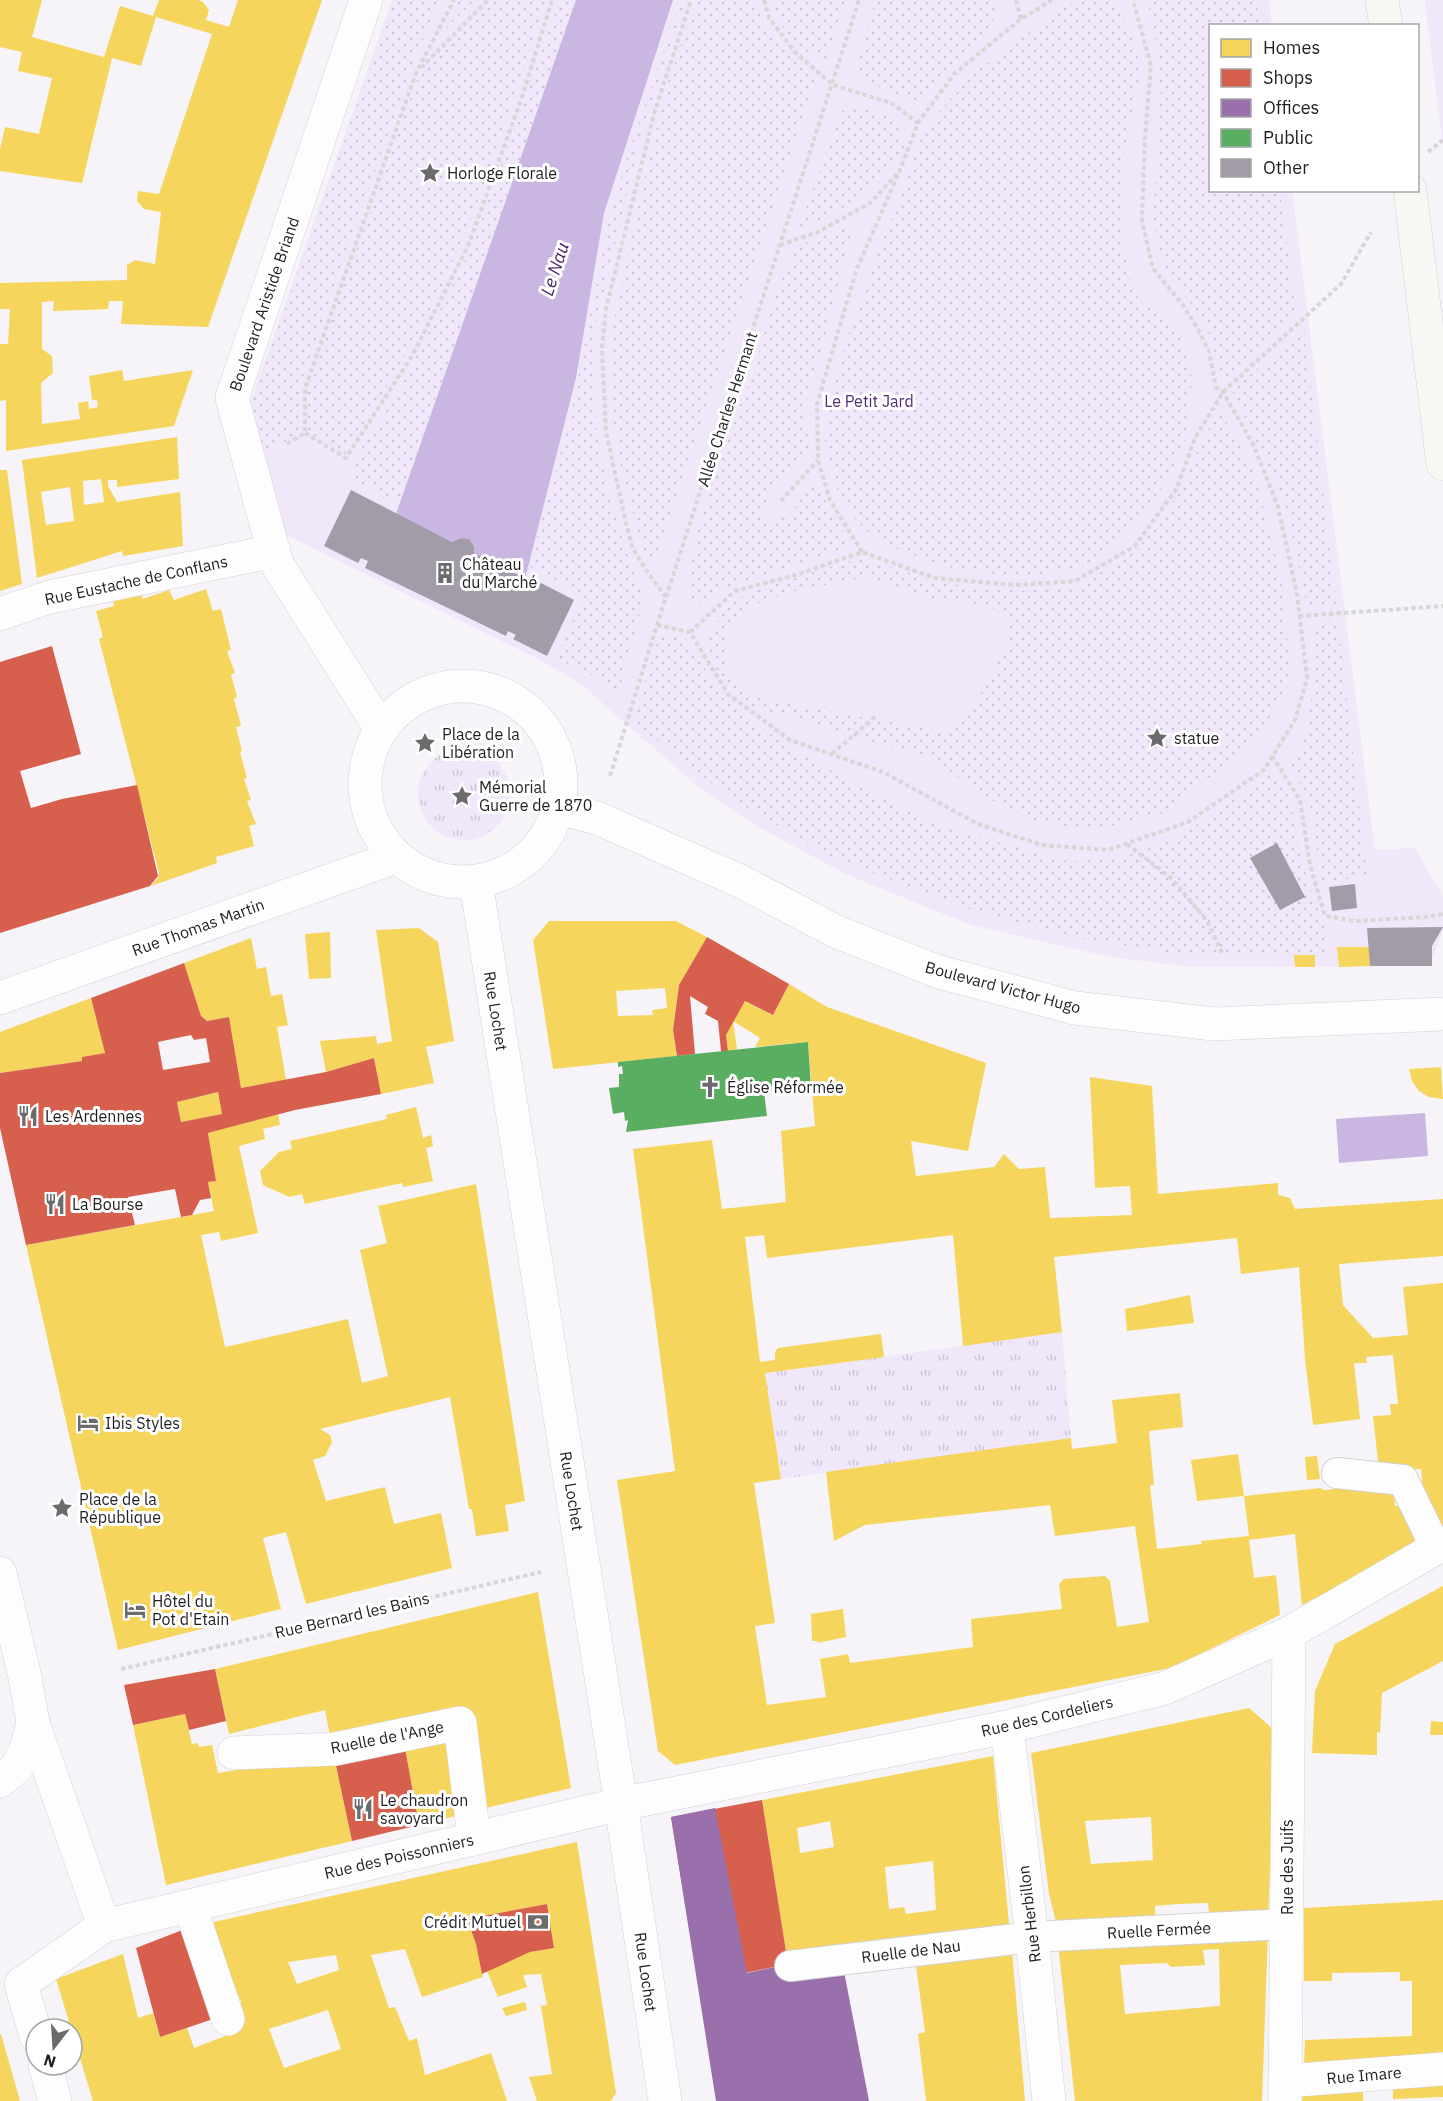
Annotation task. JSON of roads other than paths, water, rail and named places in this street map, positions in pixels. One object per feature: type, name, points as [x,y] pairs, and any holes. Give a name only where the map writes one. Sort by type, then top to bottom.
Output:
[{"type":"main road","points":[[1382,0],[1386,24]]},
{"type":"main road","points":[[1410,192],[1443,464]]},
{"type":"street","name":"Boulevard Aristide Briand","points":[[366,0],[232,398],[277,564],[381,729]]},
{"type":"street","name":"Rue Eustache de Conflans","points":[[0,614],[50,597],[274,551]]},
{"type":"street","points":[[458,685],[488,688],[516,701],[539,721],[555,748],[562,777],[559,808],[548,835],[529,858],[504,874],[476,882],[447,881],[420,873],[396,857],[379,835],[367,809],[364,782],[369,755],[381,729],[401,707],[428,692],[458,685]]},
{"type":"street","name":"Boulevard Victor Hugo","points":[[559,808],[597,818],[740,881],[847,936],[939,972],[1075,1008],[1214,1024],[1443,1014]]},
{"type":"street","name":"Rue Thomas Martin","points":[[0,998],[396,857]]},
{"type":"street","name":"Rue Lochet","points":[[476,882],[621,1804],[665,2101]]},
{"type":"street","name":"Rue des Cordeliers","points":[[621,1804],[1007,1727],[1165,1688],[1289,1633],[1439,1546]]},
{"type":"street","points":[[0,1573],[25,1677],[33,1723],[104,1926]]},
{"type":"street","name":"Rue des Juifs","points":[[1285,2091],[1289,1633]]},
{"type":"street","points":[[0,1780],[17,1767],[27,1747],[33,1723]]},
{"type":"street","name":"Ruelle de l'Ange","points":[[234,1753],[335,1749],[460,1723],[474,1838]]},
{"type":"street","name":"Rue Herbillon","points":[[1007,1727],[1049,2101]]},
{"type":"street","name":"Rue des Poissonniers","points":[[183,1908],[621,1804]]},
{"type":"street","points":[[31,2017],[21,1984],[104,1926],[183,1908],[228,2019]]},
{"type":"street","name":"Rue Imare","points":[[1285,2091],[1443,2069]]},
{"type":"street","points":[[48,2077],[55,2101]]},
{"type":"lane","points":[[1337,1473],[1403,1480],[1439,1546]]},
{"type":"lane","name":"Ruelle Fermée","points":[[1032,1937],[1287,1924]]},
{"type":"lane","name":"Ruelle de Nau","points":[[790,1966],[1032,1937]]},
{"type":"water","name":"Le Nau","points":[[576,0],[673,0],[604,213],[576,378],[525,579],[474,553],[474,546],[469,539],[461,538],[452,542],[396,514]]},
{"type":"water","points":[[1425,1113],[1428,1156],[1339,1163],[1336,1119]]},
{"type":"place","name":"Horloge Florale","points":[[430,173]]},
{"type":"place","name":"Château du Marché","points":[[445,573]]},
{"type":"place","name":"statue","points":[[1157,738]]},
{"type":"place","name":"Place de la Libération","points":[[425,743]]},
{"type":"place","name":"Mémorial Guerre de 1870","points":[[462,796]]},
{"type":"place","name":"Église Réformée","points":[[710,1087]]},
{"type":"place","name":"Les Ardennes","points":[[28,1116]]},
{"type":"place","name":"La Bourse","points":[[55,1204]]},
{"type":"place","name":"Ibis Styles","points":[[88,1423]]},
{"type":"place","name":"Place de la République","points":[[62,1508]]},
{"type":"place","name":"Hôtel du Pot d'Etain","points":[[135,1610]]},
{"type":"place","name":"Le chaudron savoyard","points":[[363,1809]]},
{"type":"place","name":"Crédit Mutuel","points":[[538,1922]]},
{"type":"park label","name":"Le Petit Jard","points":[[869,401]]}]
